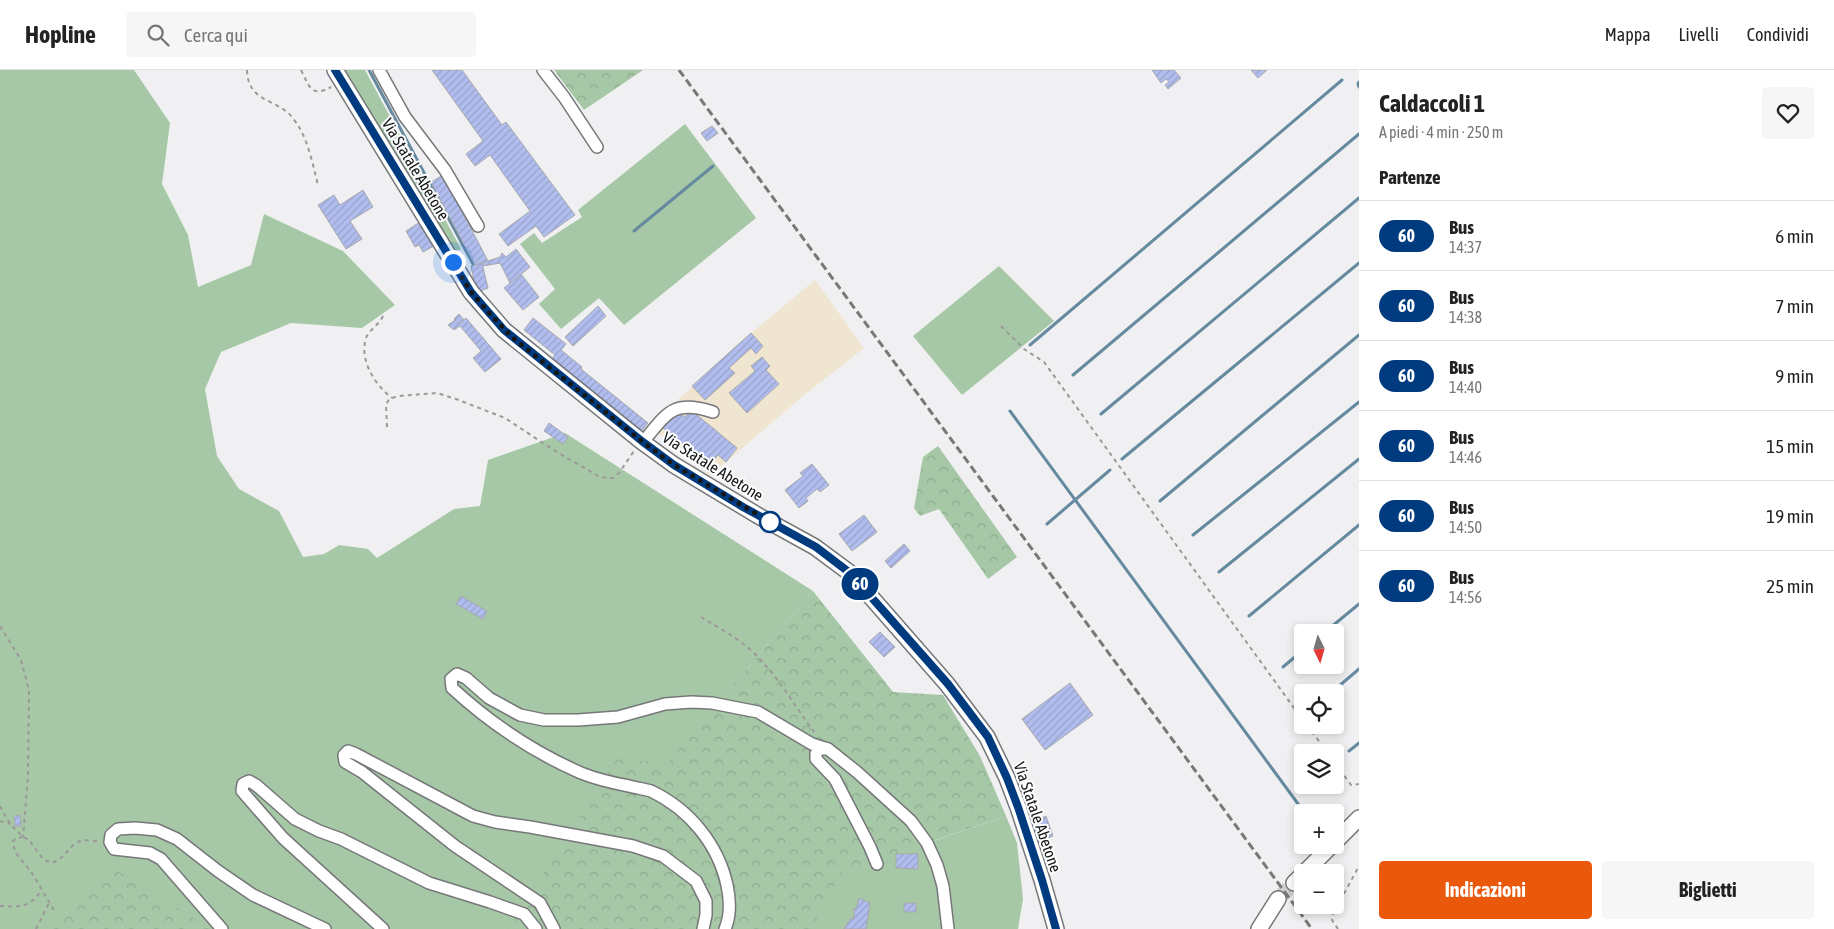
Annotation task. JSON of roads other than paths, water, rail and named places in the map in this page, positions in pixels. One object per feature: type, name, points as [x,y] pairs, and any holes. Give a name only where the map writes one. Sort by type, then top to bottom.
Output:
[{"type":"main road","name":"Via Statale Abetone","points":[[339,76],[471,292],[513,338],[642,441],[700,482],[831,557],[850,573],[948,684],[988,737],[1007,778],[1042,880],[1056,929]]},
{"type":"main road","points":[[1344,833],[1359,818]]},
{"type":"main road","points":[[1313,864],[1323,854]]},
{"type":"main road","points":[[1259,929],[1278,899]]},
{"type":"lane","points":[[379,70],[405,117],[445,170],[478,226]]},
{"type":"lane","points":[[543,70],[564,96],[597,147]]},
{"type":"lane","points":[[642,441],[663,417],[681,406],[690,406],[713,412]]},
{"type":"lane","points":[[725,929],[730,900],[724,872],[714,846],[692,820],[673,804],[649,791],[582,773],[505,732],[452,688],[451,679],[457,674],[466,678],[490,698],[520,716],[544,720],[618,717],[666,704],[691,702],[712,703],[758,712],[812,744],[828,749],[857,772],[911,821],[928,843],[943,886],[948,929]]},
{"type":"lane","points":[[828,749],[818,749],[816,759],[835,779],[870,847],[876,864]]},
{"type":"lane","points":[[554,929],[540,903],[455,846],[362,772],[345,762],[344,755],[348,751],[356,754],[473,816],[495,822],[633,846],[663,856],[696,881],[706,901],[703,929]]},
{"type":"lane","points":[[383,929],[283,838],[242,791],[243,784],[249,781],[256,785],[295,819],[319,832],[341,840],[429,883],[524,914],[536,929]]},
{"type":"lane","points":[[222,929],[161,859],[150,853],[114,850],[110,842],[111,835],[118,829],[158,830],[177,839],[253,895],[325,929]]},
{"type":"waterway","points":[[369,70],[473,264]]},
{"type":"waterway","points":[[1030,345],[1342,80]]},
{"type":"waterway","points":[[1359,82],[1359,87]]},
{"type":"waterway","points":[[1073,375],[1359,134]]},
{"type":"waterway","points":[[634,231],[713,166]]},
{"type":"waterway","points":[[1101,414],[1359,198]]},
{"type":"waterway","points":[[1122,459],[1359,263]]},
{"type":"waterway","points":[[1160,501],[1359,335]]},
{"type":"waterway","points":[[1193,535],[1359,402]]},
{"type":"waterway","points":[[1010,411],[1298,804]]},
{"type":"waterway","points":[[1219,572],[1359,459]]},
{"type":"waterway","points":[[1047,524],[1110,470]]},
{"type":"waterway","points":[[1249,616],[1359,525]]},
{"type":"waterway","points":[[1335,624],[1359,604]]},
{"type":"waterway","points":[[1283,667],[1294,658]]},
{"type":"waterway","points":[[1341,684],[1359,669]]},
{"type":"waterway","points":[[1349,751],[1359,743]]},
{"type":"tunnel","points":[[1278,899],[1294,883]]},
{"type":"railway","points":[[679,70],[1312,929]]}]
